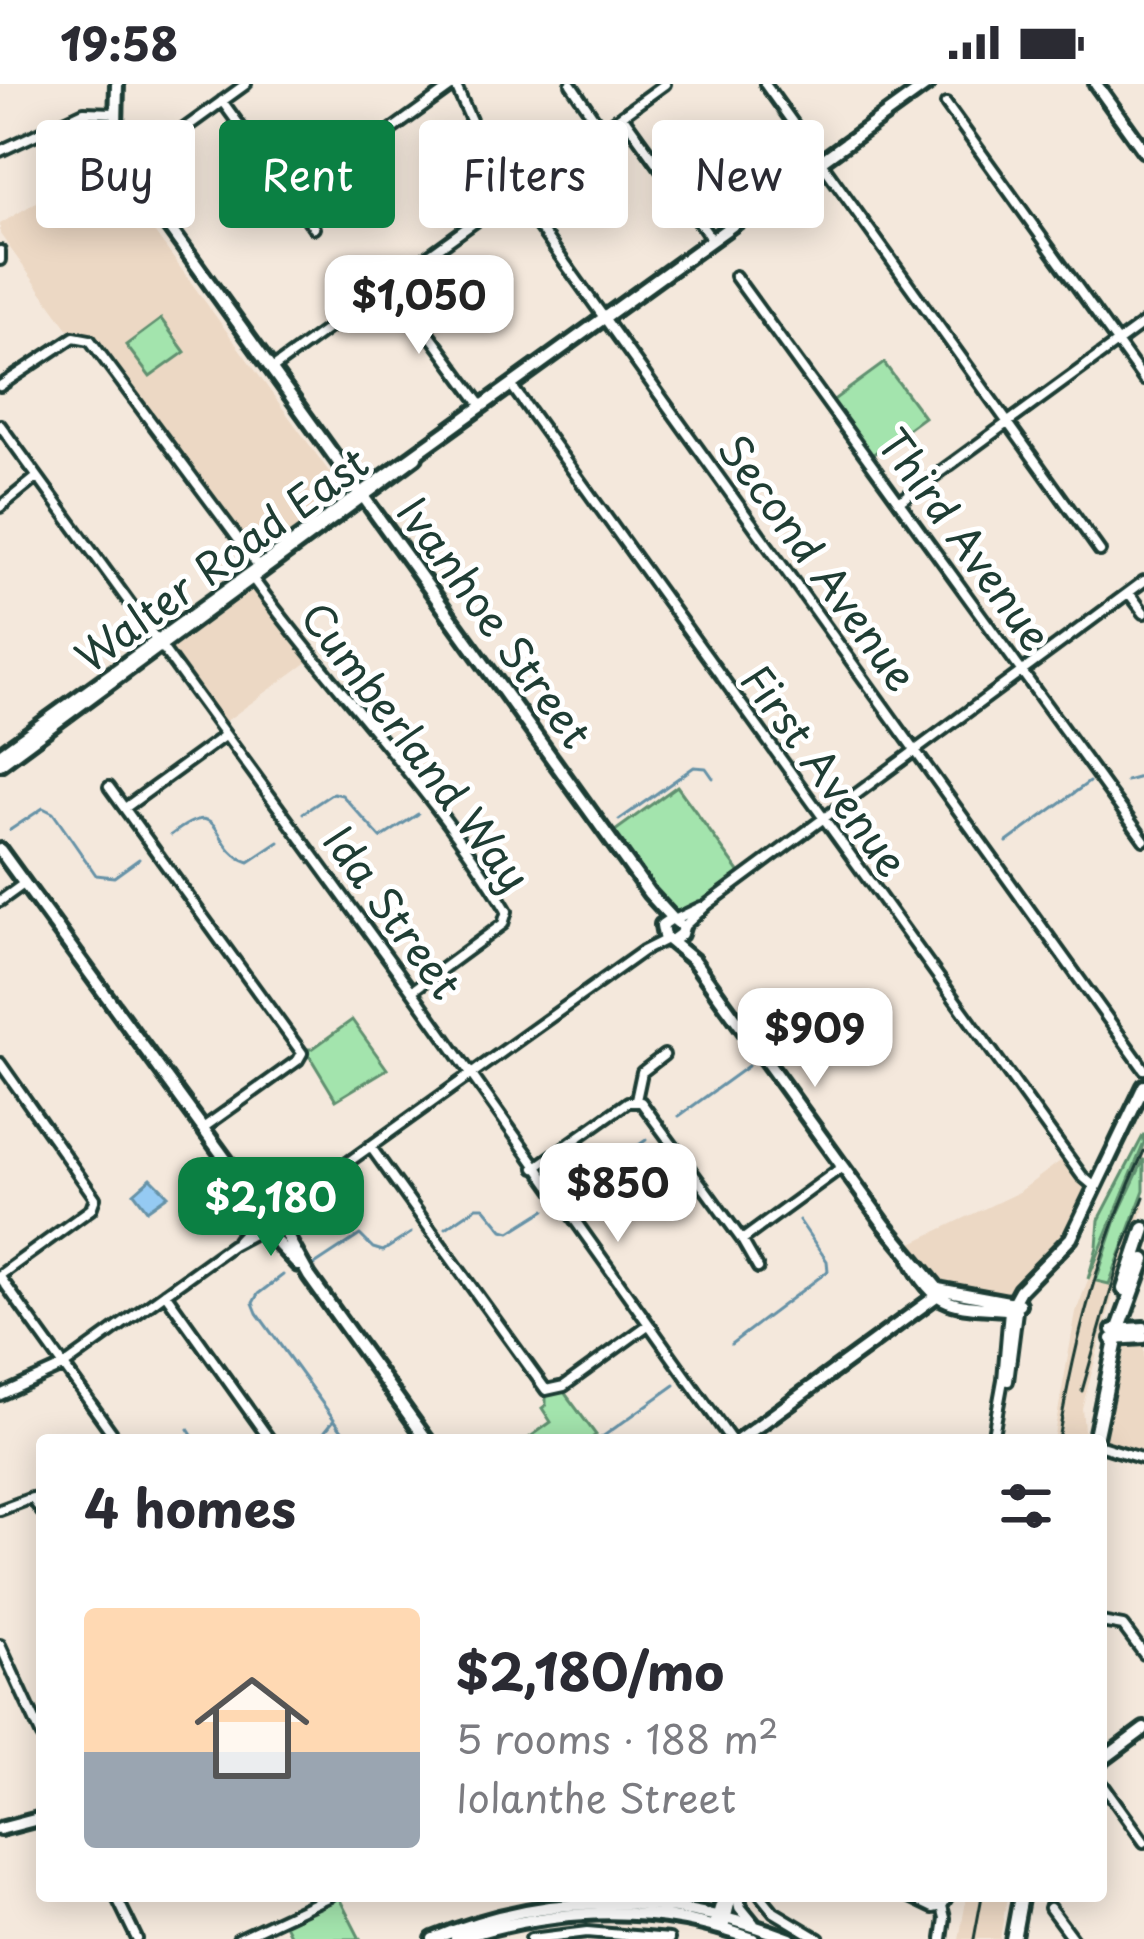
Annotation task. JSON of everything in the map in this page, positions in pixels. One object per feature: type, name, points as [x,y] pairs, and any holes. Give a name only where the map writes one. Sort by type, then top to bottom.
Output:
[{"type":"highway","points":[[1099,1434],[1115,1335],[1144,1229]]},
{"type":"highway","points":[[1115,1335],[1144,1261]]},
{"type":"highway","points":[[1013,1939],[1020,1902]]},
{"type":"street","name":"Ivanhoe Street","points":[[117,84],[114,113],[130,172],[842,1167],[939,1294]]},
{"type":"street","points":[[195,121],[246,84]]},
{"type":"street","points":[[395,127],[455,84]]},
{"type":"street","name":"Second Avenue","points":[[455,84],[469,120]]},
{"type":"street","points":[[571,84],[595,120]]},
{"type":"street","points":[[615,120],[665,84]]},
{"type":"street","points":[[765,84],[792,120]]},
{"type":"street","name":"Walter Road East","points":[[824,159],[928,84]]},
{"type":"street","points":[[1096,84],[1144,151]]},
{"type":"street","points":[[222,101],[236,120]]},
{"type":"street","points":[[946,104],[1144,380]]},
{"type":"street","points":[[2,147],[84,112],[114,113]]},
{"type":"street","points":[[622,115],[712,241]]},
{"type":"street","points":[[824,163],[1100,551]]},
{"type":"street","points":[[271,370],[466,228]]},
{"type":"street","name":"Second Avenue","points":[[539,228],[1144,1070]]},
{"type":"street","name":"Walter Road East","points":[[0,754],[730,228]]},
{"type":"street","name":"Third Avenue","points":[[735,276],[1144,840]]},
{"type":"street","points":[[391,282],[482,406]]},
{"type":"street","points":[[899,502],[1144,323]]},
{"type":"street","points":[[0,386],[74,337],[86,338],[255,571]]},
{"type":"street","name":"First Avenue","points":[[511,385],[821,820],[1082,1176],[1095,1186]]},
{"type":"street","name":"Ida Street","points":[[0,425],[730,1434]]},
{"type":"street","points":[[0,507],[38,477]]},
{"type":"street","name":"Cumberland Way","points":[[255,571],[312,659],[394,755],[507,911],[503,925],[412,992]]},
{"type":"street","points":[[0,1395],[64,1366],[643,951],[1144,581]]},
{"type":"street","points":[[1129,592],[1144,613]]},
{"type":"street","name":"Walter Road East","points":[[0,764],[159,641]]},
{"type":"street","points":[[125,808],[224,736]]},
{"type":"street","points":[[109,787],[302,1053],[203,1129]]},
{"type":"street","points":[[0,850],[423,1434]]},
{"type":"street","points":[[0,901],[25,884]]},
{"type":"street","points":[[664,1055],[642,1072],[636,1100],[758,1268]]},
{"type":"street","points":[[0,1063],[95,1198],[91,1209],[0,1276],[113,1434]]},
{"type":"street","points":[[995,1434],[1015,1307],[1024,1285],[1071,1238],[1144,1087]]},
{"type":"street","points":[[536,1168],[636,1100]]},
{"type":"street","points":[[370,1146],[546,1390],[564,1386],[648,1325]]},
{"type":"street","points":[[742,1240],[842,1167]]},
{"type":"street","points":[[165,1293],[266,1434]]},
{"type":"street","points":[[743,1434],[939,1294],[949,1303],[1015,1307]]},
{"type":"street","points":[[1115,1335],[1144,1333]]},
{"type":"street","points":[[1107,1446],[1144,1459]]},
{"type":"street","points":[[0,1510],[32,1498],[36,1504]]},
{"type":"street","points":[[1107,1623],[1124,1626],[1144,1654]]},
{"type":"street","points":[[0,1645],[36,1723]]},
{"type":"street","points":[[27,1704],[36,1700]]},
{"type":"street","points":[[1107,1757],[1144,1730]]},
{"type":"street","points":[[1107,1790],[1144,1842]]},
{"type":"street","points":[[0,1829],[36,1820]]},
{"type":"street","points":[[119,1902],[136,1939]]},
{"type":"street","points":[[238,1939],[317,1902]]},
{"type":"street","points":[[720,1922],[728,1902]]},
{"type":"street","points":[[736,1902],[754,1924]]},
{"type":"street","points":[[766,1902],[819,1939]]},
{"type":"street","points":[[919,1902],[942,1906]]},
{"type":"street","points":[[942,1939],[944,1902]]},
{"type":"street","points":[[433,1939],[489,1920],[578,1903],[672,1906],[752,1939]]},
{"type":"street","points":[[1050,1908],[1072,1939]]},
{"type":"street","points":[[456,1939],[563,1913],[630,1911],[754,1924],[790,1939]]},
{"type":"street","points":[[531,1939],[586,1932],[669,1939]]},
{"type":"shaded area","points":[[36,202],[36,228],[151,228],[330,473],[349,480],[359,493],[257,565],[94,345],[74,337],[0,234],[0,224]]},
{"type":"shaded area","points":[[253,578],[312,659],[218,727],[161,645]]},
{"type":"shaded area","points":[[1144,1143],[1144,1159],[1119,1214],[1109,1283],[1144,1190],[1144,1208],[1116,1285],[1082,1408],[1084,1434],[1054,1434],[1076,1312]]},
{"type":"shaded area","points":[[1067,1156],[1095,1187],[1073,1234],[1012,1302],[949,1294],[904,1247],[1019,1192]]},
{"type":"shaded area","points":[[1144,1337],[1144,1446],[1134,1453],[1107,1447],[1107,1434],[1103,1434],[1117,1339]]},
{"type":"shaded area","points":[[966,1902],[1006,1902],[1000,1939],[959,1939]]},
{"type":"green space","points":[[161,319],[185,352],[150,377],[126,345]]},
{"type":"green space","points":[[884,363],[924,417],[868,458],[828,404]]},
{"type":"green space","points":[[677,786],[743,877],[708,904],[676,919],[608,836]]},
{"type":"green space","points":[[352,1020],[387,1069],[336,1100],[300,1049],[312,1049]]},
{"type":"green space","points":[[1144,1134],[1144,1143],[1088,1279],[1099,1220]]},
{"type":"green space","points":[[1144,1159],[1144,1190],[1109,1284],[1096,1281],[1118,1214]]},
{"type":"green space","points":[[561,1388],[595,1434],[534,1434],[551,1422],[542,1408],[546,1390]]},
{"type":"green space","points":[[317,1902],[341,1902],[360,1939],[292,1939],[282,1918]]},
{"type":"water","points":[[151,1178],[168,1195],[147,1210],[134,1193]]},
{"type":"waterway","points":[[619,820],[694,767],[706,768],[713,778]]},
{"type":"waterway","points":[[1126,781],[1144,776]]},
{"type":"waterway","points":[[1007,842],[1089,782]]},
{"type":"waterway","points":[[303,813],[333,793],[342,795],[381,838],[418,814]]},
{"type":"waterway","points":[[10,830],[43,808],[53,813],[96,875],[114,877],[139,859]]},
{"type":"waterway","points":[[171,835],[189,823],[209,821],[227,846],[249,862],[279,842]]},
{"type":"waterway","points":[[679,1116],[748,1066]]},
{"type":"waterway","points":[[574,1190],[646,1140]]},
{"type":"waterway","points":[[446,1228],[484,1207],[510,1232],[545,1210]]},
{"type":"waterway","points":[[731,1344],[828,1271],[827,1261],[799,1220]]},
{"type":"waterway","points":[[313,1266],[360,1235],[383,1251],[411,1233]]},
{"type":"waterway","points":[[283,1275],[253,1303],[345,1434]]},
{"type":"waterway","points":[[606,1434],[675,1385]]},
{"type":"waterway","points":[[323,1434],[334,1420]]},
{"type":"waterway","points":[[188,1429],[191,1434]]},
{"type":"railway","points":[[1059,1434],[1091,1292],[1144,1151]]},
{"type":"railway","points":[[1082,1391],[1121,1255],[1144,1197]]},
{"type":"railway","points":[[974,1939],[981,1902]]}]
